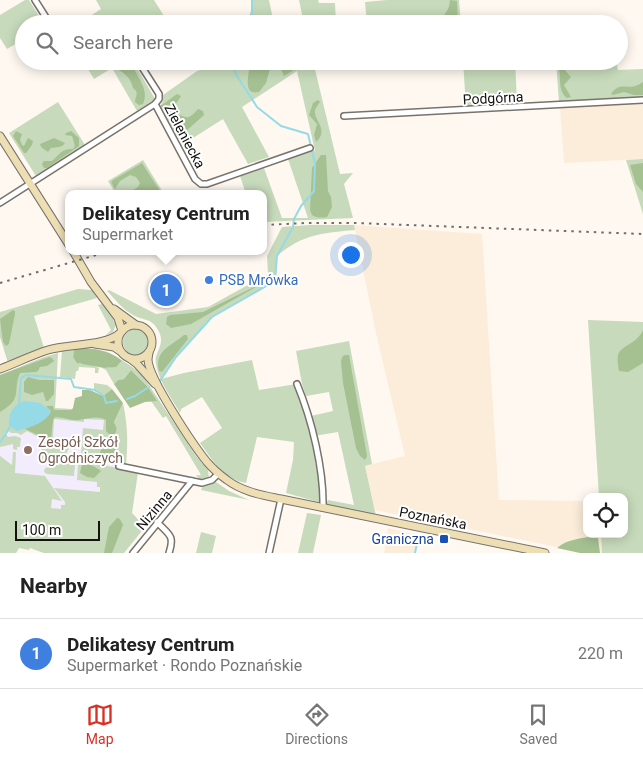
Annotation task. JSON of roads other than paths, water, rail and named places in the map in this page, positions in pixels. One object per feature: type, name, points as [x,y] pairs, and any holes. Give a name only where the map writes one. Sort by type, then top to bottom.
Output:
[{"type":"main road","points":[[0,136],[65,240]]},
{"type":"main road","points":[[74,255],[91,282],[118,318],[121,332],[118,342],[120,351]]},
{"type":"main road","points":[[78,344],[106,346],[120,351],[127,356],[139,358],[149,352],[153,343],[152,335],[145,327],[136,325],[107,302]]},
{"type":"main road","points":[[0,369],[48,350],[112,338],[126,328],[136,325]]},
{"type":"main road","name":"Poznańska","points":[[149,352],[150,368],[161,391],[200,452],[218,474],[244,490],[281,500],[541,553]]},
{"type":"main road","name":"Poznańska","points":[[127,356],[144,371],[161,391]]},
{"type":"street","points":[[35,0],[44,15]]},
{"type":"street","points":[[144,70],[159,94],[159,100],[155,104]]},
{"type":"street","name":"Podgórna","points":[[344,116],[643,100]]},
{"type":"street","name":"Zieleniecka","points":[[0,203],[155,104],[195,179],[201,184],[207,184],[310,148]]},
{"type":"street","points":[[298,384],[307,409],[322,480],[323,508]]},
{"type":"street","points":[[119,466],[192,481],[209,482],[218,474]]},
{"type":"street","name":"Nizinna","points":[[133,553],[192,481]]},
{"type":"street","points":[[269,553],[281,500]]},
{"type":"street","points":[[157,522],[171,535],[172,542],[169,553]]},
{"type":"water","points":[[24,401],[40,403],[51,411],[46,419],[41,422],[16,431],[9,425],[11,413],[17,405]]},
{"type":"waterway","points":[[251,15],[252,0]]},
{"type":"waterway","points":[[160,381],[176,357],[212,317],[275,281],[277,256],[293,227],[294,219],[301,206],[314,191],[315,164],[308,134],[281,126],[257,107],[234,70]]},
{"type":"waterway","points":[[19,404],[21,378],[26,375],[71,379],[74,387],[95,390],[104,396],[106,403],[117,401]]},
{"type":"waterway","points":[[127,399],[149,387]]},
{"type":"waterway","points":[[7,432],[11,425]]},
{"type":"waterway","points":[[0,442],[6,434]]},
{"type":"waterway","points":[[415,553],[418,538]]},
{"type":"railway","points":[[267,225],[356,223],[643,234]]},
{"type":"railway","points":[[0,283],[96,255]]},
{"type":"place","name":"PSB Mrówka","points":[[209,280]]},
{"type":"place","name":"Delikatesy Centrum","points":[[166,290]]},
{"type":"place","name":"Zespół Szkół Ogrodniczych","points":[[28,450]]},
{"type":"place","name":"Graniczna","points":[[444,539]]}]
